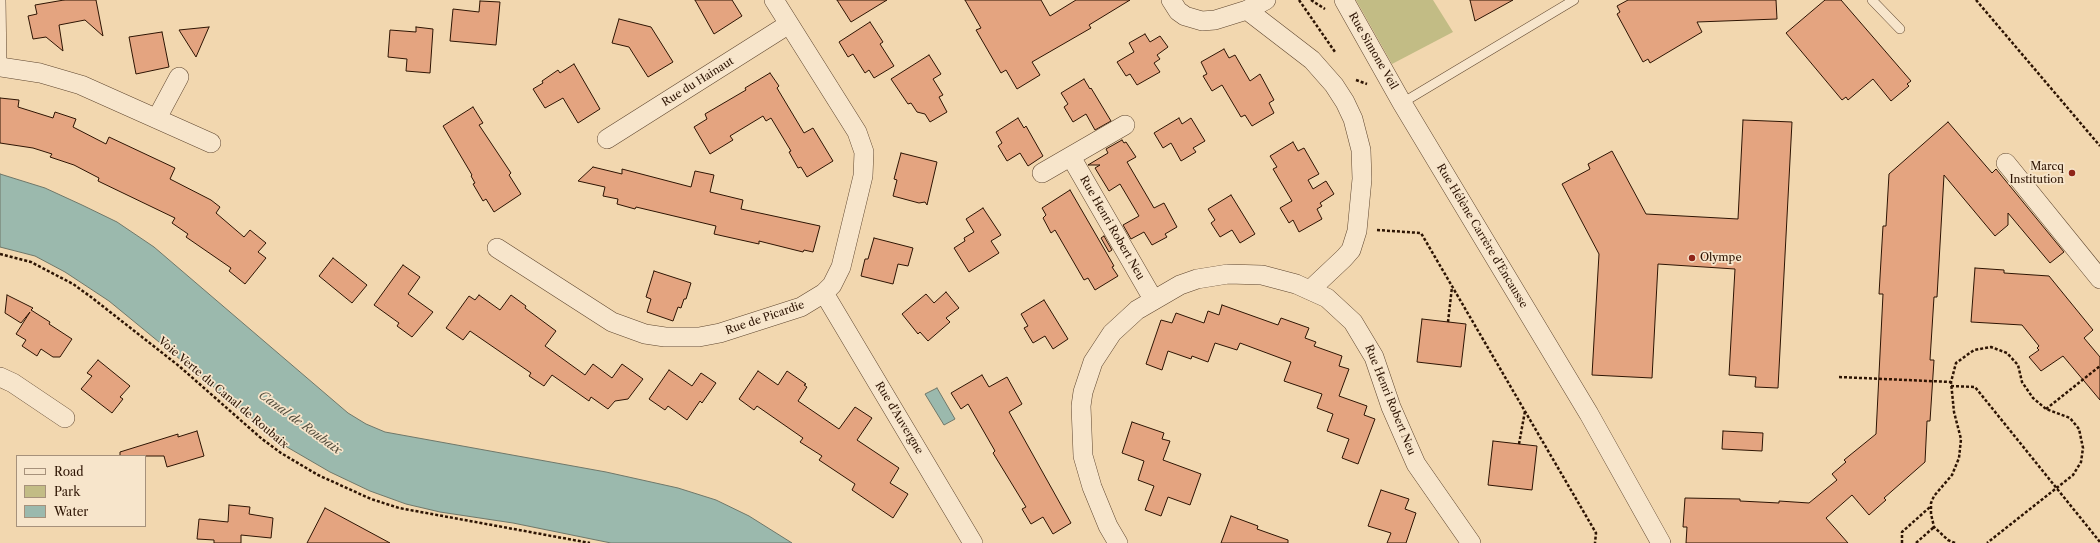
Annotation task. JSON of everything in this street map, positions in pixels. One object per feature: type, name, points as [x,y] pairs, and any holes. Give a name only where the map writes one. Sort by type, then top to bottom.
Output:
[{"type":"street","name":"Rue de Picardie","points":[[497,248],[612,322],[645,334],[664,336],[700,336],[720,333],[801,307],[824,293],[832,285],[841,267],[863,176],[864,152],[857,132],[774,0]]},
{"type":"street","points":[[1171,0],[1178,11],[1185,16],[1202,21],[1215,20],[1247,10],[1266,0]]},
{"type":"street","name":"Rue Simone Veil","points":[[1344,0],[1402,103]]},
{"type":"street","points":[[1247,10],[1312,60],[1334,85],[1345,102],[1353,119],[1361,150],[1362,179],[1355,241],[1344,258],[1310,290]]},
{"type":"street","name":"Rue du Hainaut","points":[[607,139],[789,24]]},
{"type":"street","points":[[1,67],[40,73],[81,85],[211,143]]},
{"type":"street","points":[[157,118],[179,77]]},
{"type":"street","name":"Rue Hélène Carrère d’Encausse","points":[[1402,103],[1589,414],[1661,543]]},
{"type":"street","points":[[1042,173],[1125,125]]},
{"type":"street","name":"Rue Henri Robert Neu","points":[[1071,157],[1153,299]]},
{"type":"street","points":[[2006,163],[2100,278]]},
{"type":"street","name":"Rue Henri Robert Neu","points":[[1118,543],[1108,526],[1092,487],[1083,456],[1080,421],[1082,399],[1093,362],[1108,338],[1137,310],[1153,299],[1197,279],[1228,274],[1262,275],[1281,279],[1327,298],[1339,307],[1362,335],[1374,358],[1391,407],[1416,464],[1471,543]]},
{"type":"street","name":"Rue d'Auvergne","points":[[824,293],[973,543]]},
{"type":"street","points":[[0,377],[13,383],[65,418]]},
{"type":"lane","points":[[1,0],[1,67]]},
{"type":"lane","points":[[1402,103],[1574,0]]},
{"type":"lane","points":[[1872,0],[1900,29]]},
{"type":"path","points":[[1300,0],[1336,53]]},
{"type":"path","points":[[1976,0],[2100,146]]},
{"type":"path","points":[[1353,76],[1358,82],[1372,85]]},
{"type":"path","points":[[1357,228],[1421,233],[1596,533],[1595,543]]},
{"type":"path","name":"Voie Verte du Canal de Roubaix","points":[[0,254],[31,262],[85,292],[179,366],[267,442],[318,475],[371,499],[399,508],[590,543]]},
{"type":"path","points":[[1448,322],[1452,287]]},
{"type":"path","points":[[1955,543],[1948,540],[1934,528],[1931,506],[1934,496],[1952,475],[1959,458],[1961,439],[1954,412],[1951,384],[1956,363],[1974,350],[1991,347],[2007,353],[2018,365],[2022,382],[2033,398],[2046,408],[2070,418],[2079,429],[2083,448],[2081,462],[2073,475],[1987,543]]},
{"type":"path","points":[[2046,408],[2100,366]]},
{"type":"path","points":[[1839,377],[1951,384],[1975,387],[2100,542]]},
{"type":"path","points":[[1519,444],[1524,411]]},
{"type":"path","points":[[1902,543],[1902,532],[1931,506]]},
{"type":"path","points":[[1916,543],[1934,528]]},
{"type":"green space","points":[[1356,0],[1433,0],[1453,32],[1392,64]]},
{"type":"water","name":"Canal de Roubaix","points":[[0,174],[45,188],[82,205],[117,222],[154,247],[348,413],[366,424],[385,432],[606,472],[678,488],[716,500],[749,516],[792,543],[611,543],[513,523],[440,512],[406,504],[370,491],[330,472],[287,447],[109,301],[65,272],[35,256],[0,247]]},
{"type":"water","points":[[937,388],[955,419],[944,425],[925,394]]},
{"type":"building","points":[[64,0],[96,0],[103,36],[85,20],[59,25],[63,51],[46,37],[33,39],[28,16],[37,14],[35,5]]},
{"type":"building","points":[[695,0],[732,0],[742,16],[714,34]]},
{"type":"building","points":[[837,0],[887,0],[851,22]]},
{"type":"building","points":[[965,0],[1041,0],[1050,16],[1076,0],[1130,0],[1089,25],[1091,28],[1032,62],[1040,75],[1017,89],[1006,70],[1001,73],[976,30],[981,28]]},
{"type":"building","points":[[1470,0],[1513,0],[1475,21]]},
{"type":"building","points":[[1628,0],[1776,0],[1777,19],[1697,22],[1702,32],[1650,63],[1648,59],[1643,62],[1617,14],[1620,12],[1617,6]]},
{"type":"building","points":[[1825,0],[1841,0],[1911,81],[1907,84],[1909,86],[1891,101],[1873,79],[1848,100],[1846,97],[1842,100],[1786,33]]},
{"type":"building","points":[[480,1],[500,2],[496,45],[450,41],[453,9],[479,12]]},
{"type":"building","points":[[619,19],[651,27],[673,62],[648,77],[629,47],[612,43]]},
{"type":"building","points":[[870,22],[883,42],[880,44],[894,66],[874,78],[869,70],[865,73],[853,54],[848,57],[839,42]]},
{"type":"building","points":[[209,27],[196,57],[179,30]]},
{"type":"building","points":[[416,27],[433,29],[430,73],[406,71],[407,59],[388,57],[390,30],[416,32]]},
{"type":"building","points":[[162,32],[169,67],[136,74],[129,37]]},
{"type":"building","points":[[1145,34],[1150,42],[1160,36],[1168,47],[1157,55],[1160,59],[1154,63],[1160,72],[1137,85],[1130,74],[1126,76],[1117,62],[1134,52],[1129,43]]},
{"type":"building","points":[[1224,49],[1229,58],[1235,55],[1250,81],[1260,74],[1274,100],[1269,103],[1274,113],[1252,126],[1245,115],[1241,117],[1222,85],[1212,91],[1203,76],[1207,74],[1201,62]]},
{"type":"building","points":[[929,55],[941,74],[933,79],[943,95],[939,97],[947,112],[930,122],[925,114],[917,112],[911,103],[908,104],[891,79]]},
{"type":"building","points":[[574,64],[600,109],[578,123],[563,98],[545,108],[533,89],[543,83],[542,81],[558,70],[560,73]]},
{"type":"building","points":[[770,73],[779,86],[777,88],[804,133],[813,128],[833,161],[807,177],[801,167],[798,168],[789,152],[791,151],[771,118],[766,121],[763,116],[730,136],[733,140],[710,154],[694,127],[707,119],[705,114],[746,90],[745,88]]},
{"type":"building","points":[[1084,79],[1111,121],[1095,130],[1086,114],[1073,122],[1064,107],[1068,104],[1061,93]]},
{"type":"building","points":[[0,98],[19,100],[18,107],[53,118],[55,112],[76,119],[73,127],[106,144],[109,137],[175,168],[170,179],[211,200],[220,207],[216,213],[244,237],[250,230],[266,243],[258,252],[266,258],[245,284],[229,271],[231,268],[186,237],[188,234],[172,223],[175,218],[98,181],[99,178],[74,165],[50,157],[52,154],[33,148],[0,143]]},
{"type":"building","points":[[473,107],[483,123],[479,125],[511,173],[509,175],[521,194],[494,212],[486,199],[483,201],[473,184],[475,183],[471,176],[472,175],[443,126]]},
{"type":"building","points":[[1018,118],[1024,128],[1026,126],[1043,156],[1028,166],[1020,153],[1007,161],[998,146],[1002,143],[996,132]]},
{"type":"building","points":[[1179,118],[1182,124],[1191,118],[1205,141],[1193,148],[1196,152],[1181,161],[1171,143],[1163,148],[1154,133]]},
{"type":"building","name":"Olympe","points":[[1743,120],[1792,122],[1778,388],[1755,387],[1756,377],[1729,375],[1735,269],[1658,264],[1652,378],[1592,375],[1599,254],[1562,184],[1590,169],[1588,164],[1612,151],[1646,214],[1738,219]]},
{"type":"building","points":[[1948,122],[1992,173],[1996,169],[2064,252],[2050,263],[2008,213],[2008,225],[1995,236],[1944,175],[1937,297],[1934,297],[1930,360],[1934,360],[1930,421],[1927,421],[1925,462],[1884,498],[1886,500],[1869,515],[1852,495],[1826,518],[1848,543],[1686,543],[1687,527],[1683,527],[1685,498],[1740,499],[1740,501],[1809,503],[1837,480],[1832,474],[1846,462],[1844,460],[1876,434],[1883,294],[1879,294],[1883,226],[1886,226],[1889,174]]},
{"type":"building","points":[[1122,140],[1124,143],[1126,142],[1136,157],[1127,162],[1154,208],[1164,203],[1177,227],[1165,234],[1167,237],[1152,245],[1144,232],[1131,239],[1123,225],[1139,216],[1120,184],[1109,191],[1095,168],[1100,165],[1088,165],[1108,153],[1106,149]]},
{"type":"building","points":[[1293,142],[1298,151],[1304,148],[1319,174],[1308,180],[1313,189],[1326,181],[1334,194],[1320,203],[1322,206],[1317,209],[1322,219],[1299,232],[1293,220],[1289,223],[1280,208],[1292,201],[1273,169],[1277,167],[1270,156]]},
{"type":"building","points":[[901,153],[937,162],[927,205],[925,202],[919,203],[893,196],[897,180],[894,179]]},
{"type":"building","points":[[593,167],[622,174],[622,169],[691,187],[695,171],[714,175],[710,192],[743,200],[741,209],[820,226],[813,252],[804,250],[803,252],[759,241],[759,244],[714,234],[716,226],[617,204],[618,199],[603,196],[605,187],[578,181]]},
{"type":"building","points":[[1070,190],[1114,266],[1112,267],[1118,276],[1095,290],[1088,278],[1084,280],[1055,230],[1051,233],[1043,218],[1046,215],[1042,208]]},
{"type":"building","points":[[1231,195],[1255,234],[1240,243],[1232,230],[1220,237],[1211,223],[1215,220],[1208,209]]},
{"type":"building","points":[[983,208],[1001,235],[991,241],[999,253],[969,272],[954,248],[965,241],[964,238],[974,232],[966,219]]},
{"type":"building","points":[[1104,236],[1112,250],[1109,252],[1101,238]]},
{"type":"building","points":[[874,238],[913,248],[908,266],[898,264],[893,284],[861,276],[865,259],[868,259]]},
{"type":"building","points":[[333,258],[367,285],[352,303],[319,276]]},
{"type":"building","points":[[403,265],[420,277],[408,294],[433,312],[412,337],[397,326],[399,323],[374,305]]},
{"type":"building","points":[[1975,268],[2004,270],[2004,273],[2049,276],[2093,330],[2084,338],[2100,357],[2100,400],[2063,356],[2041,371],[2029,357],[2039,350],[2037,348],[2039,346],[2022,325],[1971,322]]},
{"type":"building","points":[[654,271],[691,283],[686,299],[684,299],[681,308],[678,307],[673,321],[647,312],[651,299],[646,297]]},
{"type":"building","points":[[946,292],[959,308],[946,318],[950,322],[928,341],[920,332],[918,334],[902,314],[926,294],[934,303]]},
{"type":"building","points":[[7,295],[33,308],[31,310],[72,339],[60,357],[53,357],[41,349],[37,356],[22,346],[26,340],[16,334],[30,312],[21,323],[5,313]]},
{"type":"building","points":[[479,295],[500,310],[511,295],[526,306],[525,308],[556,331],[545,346],[585,375],[593,364],[612,378],[622,364],[643,379],[628,399],[615,401],[608,409],[591,397],[589,401],[552,375],[544,386],[529,376],[531,373],[470,331],[463,340],[446,328],[469,296],[475,300]]},
{"type":"building","points":[[1044,300],[1068,339],[1053,349],[1045,336],[1033,343],[1024,328],[1028,326],[1021,314]]},
{"type":"building","points":[[1222,305],[1278,325],[1281,318],[1309,328],[1305,338],[1316,342],[1314,346],[1342,356],[1339,366],[1349,369],[1339,396],[1367,406],[1364,415],[1375,419],[1358,464],[1342,458],[1349,439],[1327,431],[1333,414],[1317,408],[1322,394],[1284,381],[1291,362],[1240,343],[1237,350],[1215,343],[1208,362],[1192,356],[1191,359],[1168,351],[1162,370],[1146,364],[1161,320],[1172,323],[1176,313],[1204,323],[1208,311],[1219,315]]},
{"type":"building","points":[[1422,319],[1466,324],[1461,367],[1417,362]]},
{"type":"building","points":[[98,360],[130,386],[120,397],[123,399],[112,413],[81,389],[92,376],[87,373]]},
{"type":"building","points":[[669,370],[692,386],[701,373],[716,383],[702,403],[700,401],[687,420],[668,406],[665,410],[649,399]]},
{"type":"building","points":[[758,371],[778,385],[787,371],[806,384],[804,385],[807,387],[798,401],[839,429],[855,407],[872,418],[857,440],[899,468],[890,483],[908,494],[893,518],[852,490],[855,484],[819,460],[822,456],[800,442],[803,438],[757,406],[754,410],[739,399]]},
{"type":"building","points":[[982,375],[989,387],[1007,377],[1022,404],[1009,412],[1071,523],[1053,534],[1043,517],[1031,524],[1022,509],[1026,507],[993,453],[995,451],[968,404],[961,409],[951,393]]},
{"type":"building","points":[[1132,422],[1164,433],[1162,439],[1170,441],[1163,460],[1201,474],[1190,505],[1168,497],[1161,516],[1145,510],[1154,486],[1138,480],[1144,461],[1122,453]]},
{"type":"building","points":[[197,431],[204,456],[167,467],[164,456],[120,455],[120,452],[178,434],[178,437]]},
{"type":"building","points":[[1723,431],[1763,433],[1762,451],[1722,449]]},
{"type":"building","points":[[1493,441],[1537,446],[1532,490],[1488,485]]},
{"type":"building","points":[[1381,490],[1409,499],[1405,509],[1416,513],[1406,543],[1387,543],[1391,533],[1368,526]]},
{"type":"building","points":[[229,505],[250,507],[249,514],[273,518],[271,538],[241,535],[241,543],[214,543],[214,540],[197,539],[199,519],[228,522]]},
{"type":"building","points":[[325,508],[390,543],[307,543]]},
{"type":"building","points":[[1231,516],[1258,526],[1257,529],[1288,540],[1288,543],[1221,543]]},
{"type":"place","name":"Marcq Institution","points":[[2072,173]]},
{"type":"place","name":"Olympe","points":[[1692,258]]}]
